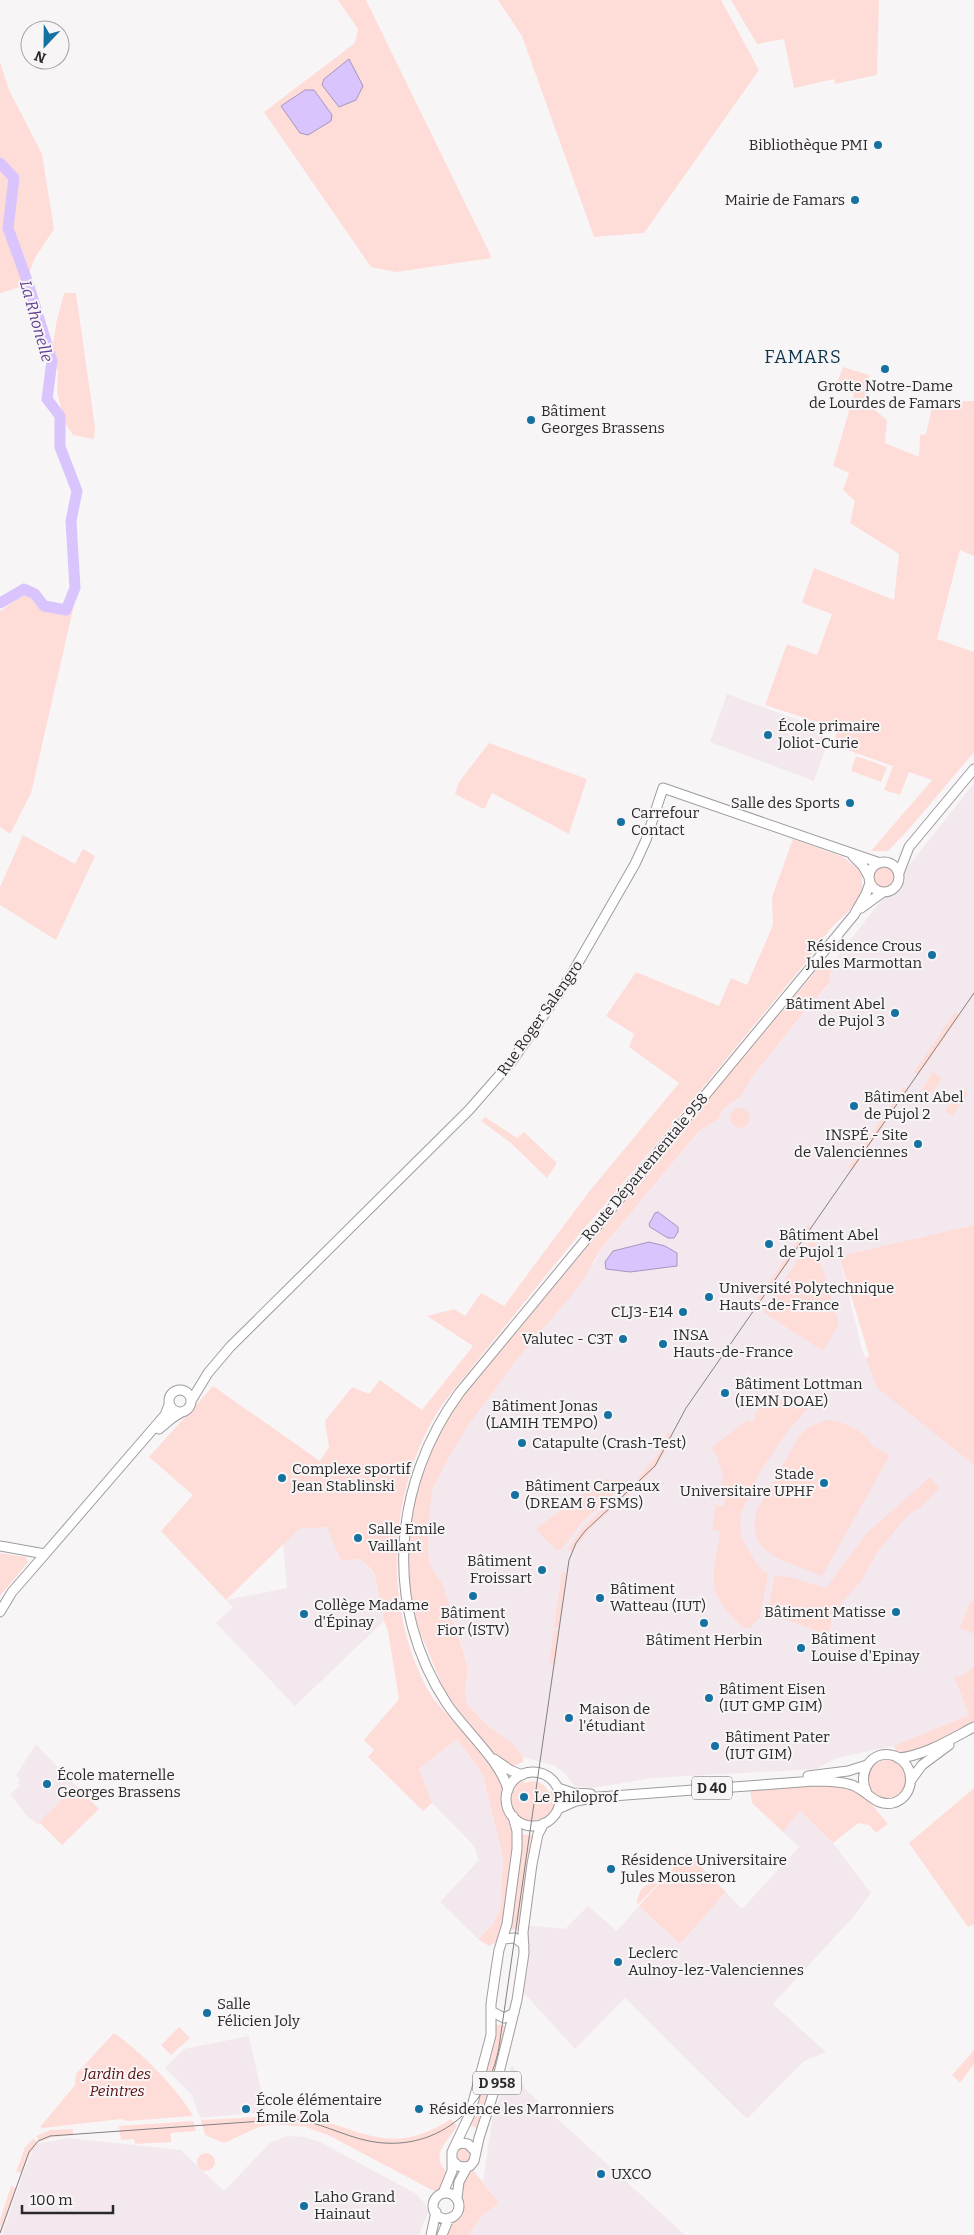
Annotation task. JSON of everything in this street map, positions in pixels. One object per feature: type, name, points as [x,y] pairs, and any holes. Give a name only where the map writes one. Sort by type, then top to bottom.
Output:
[{"type":"main road","points":[[849,852],[863,866],[875,889],[883,892],[890,891],[896,886],[909,847],[974,769]]},
{"type":"main road","name":"Rue Roger Salengro","points":[[212,1367],[485,1093],[523,1046],[570,977],[635,864],[646,840],[663,788],[849,852]]},
{"type":"main road","points":[[869,880],[872,868],[909,847]]},
{"type":"main road","points":[[849,852],[894,866],[899,873]]},
{"type":"main road","name":"Route Départementale 958","points":[[854,915],[866,894],[869,880]]},
{"type":"main road","name":"Route Départementale 958","points":[[483,1750],[453,1713],[431,1676],[416,1639],[406,1594],[404,1555],[408,1505],[421,1462],[439,1422],[463,1387],[854,915],[869,901],[883,892]]},
{"type":"main road","points":[[0,1612],[12,1592],[166,1413],[172,1393],[192,1386],[212,1367]]},
{"type":"main road","points":[[143,1441],[172,1418],[189,1408],[191,1401],[212,1367]]},
{"type":"main road","points":[[183,1390],[190,1395],[191,1401]]},
{"type":"main road","points":[[169,1405],[174,1411],[182,1412]]},
{"type":"main road","points":[[0,1546],[44,1554]]},
{"type":"main road","points":[[974,1728],[928,1760],[911,1780],[906,1794],[894,1802],[878,1802],[867,1793],[862,1779],[867,1765],[881,1755],[898,1758],[909,1756],[974,1728]]},
{"type":"main road","points":[[483,1750],[510,1770],[522,1775]]},
{"type":"main road","points":[[483,1750],[502,1774],[508,1790],[507,1804],[518,1833],[506,1927],[498,1955],[491,2011],[504,2018],[514,2013],[524,1953],[523,1932],[538,1834],[544,1823],[558,1809],[560,1799],[558,1788],[551,1779],[544,1774],[534,1772],[522,1775],[513,1781],[508,1790]]},
{"type":"main road","points":[[898,1758],[908,1768],[911,1780]]},
{"type":"main road","name":"D 40","points":[[558,1788],[576,1793],[598,1793],[793,1778],[848,1771],[867,1765]]},
{"type":"main road","name":"D 40","points":[[558,1809],[576,1801],[599,1797],[814,1781],[848,1784],[867,1793]]},
{"type":"main road","points":[[513,1816],[529,1825],[544,1823]]},
{"type":"main road","points":[[503,1939],[515,1938],[524,1944]]},
{"type":"main road","name":"D 958","points":[[455,2146],[470,2114],[482,2076],[491,2035],[491,2011]]},
{"type":"main road","name":"D 958","points":[[476,2152],[496,2085],[514,2013]]},
{"type":"main road","points":[[431,2235],[436,2212],[435,2200],[443,2193],[451,2177],[452,2154],[455,2146],[466,2143],[472,2146],[476,2152],[474,2161],[467,2167],[458,2185],[458,2211],[450,2218],[442,2235]]},
{"type":"main road","points":[[453,2161],[459,2166],[467,2167]]},
{"type":"main road","points":[[443,2193],[450,2193],[457,2198]]},
{"type":"main road","points":[[436,2212],[441,2217],[450,2218]]},
{"type":"shaded area","points":[[349,59],[363,86],[356,100],[339,107],[322,85],[324,79]]},
{"type":"shaded area","points":[[305,90],[314,90],[332,115],[331,121],[308,135],[300,133],[281,106]]},
{"type":"shaded area","name":"École primaire Joliot-Curie","points":[[727,694],[823,729],[826,747],[814,781],[710,742]]},
{"type":"shaded area","name":"Université Polytechnique Hauts-de-France","points":[[974,783],[974,1225],[839,1256],[862,1349],[876,1385],[974,1465],[974,1686],[961,1695],[969,1715],[893,1746],[837,1758],[816,1769],[653,1778],[591,1788],[574,1786],[565,1773],[553,1765],[523,1757],[512,1744],[487,1725],[467,1704],[465,1689],[468,1668],[451,1609],[430,1565],[428,1551],[433,1488],[469,1424],[518,1358],[594,1263],[600,1250],[700,1130],[717,1120],[724,1108],[741,1096],[752,1077],[808,1007],[829,985],[832,963]]},
{"type":"shaded area","points":[[658,1212],[678,1227],[678,1232],[674,1238],[668,1238],[650,1227],[649,1224],[655,1213]]},
{"type":"shaded area","points":[[649,1242],[665,1246],[677,1253],[677,1266],[630,1272],[606,1269],[605,1262],[613,1251]]},
{"type":"shaded area","name":"Collège Madame d'Épinay","points":[[327,1526],[341,1561],[360,1559],[374,1573],[384,1621],[295,1706],[216,1623],[233,1607],[226,1600],[287,1588],[283,1543],[299,1529]]},
{"type":"shaded area","points":[[457,1739],[483,1775],[503,1857],[500,1910],[493,1924],[478,1939],[440,1902],[479,1860],[474,1846],[432,1803],[419,1769]]},
{"type":"shaded area","name":"École maternelle Georges Brassens","points":[[36,1744],[76,1786],[38,1825],[26,1815],[10,1794],[20,1785],[18,1783],[20,1780],[16,1775]]},
{"type":"shaded area","points":[[800,1811],[833,1843],[871,1893],[855,1915],[773,2004],[826,2052],[804,2061],[747,2119],[625,1998],[575,2049],[521,1990],[525,1925],[565,1929],[588,1906],[617,1931],[639,1906],[680,1944],[726,1892],[742,1909],[799,1847],[783,1832]]},
{"type":"shaded area","points":[[249,2036],[266,2112],[200,2118],[192,2095],[165,2068],[184,2049]]},
{"type":"shaded area","points":[[512,2065],[526,2090],[685,2235],[468,2235],[482,2216],[499,2203],[483,2182],[493,2115]]},
{"type":"shaded area","points":[[287,2136],[304,2137],[320,2142],[415,2193],[425,2203],[428,2212],[419,2235],[2,2235],[23,2173],[36,2144],[68,2138],[181,2150],[224,2191],[270,2143]]},
{"type":"green space","points":[[338,0],[366,0],[492,258],[396,272],[371,267],[264,112],[355,43],[358,29]]},
{"type":"green space","points":[[498,0],[721,0],[759,70],[644,233],[594,237],[522,36]]},
{"type":"green space","points":[[731,0],[879,0],[877,75],[835,84],[834,79],[794,88],[784,39],[757,44]]},
{"type":"green space","points":[[0,62],[9,90],[42,154],[54,229],[35,258],[24,286],[0,293]]},
{"type":"green space","points":[[64,293],[76,293],[95,427],[94,439],[73,435],[65,423],[57,392],[58,372],[52,352],[56,324]]},
{"type":"green space","points":[[843,367],[869,375],[865,397],[872,408],[887,420],[885,443],[919,457],[920,435],[926,434],[933,403],[974,401],[974,556],[960,550],[937,639],[974,652],[974,752],[888,851],[871,851],[932,780],[909,772],[900,795],[884,790],[893,766],[833,745],[838,729],[765,705],[787,644],[817,655],[832,614],[802,603],[814,568],[894,600],[899,554],[850,523],[855,501],[843,490],[849,473],[833,466],[854,394],[837,383]]},
{"type":"green space","points":[[26,593],[58,605],[74,605],[31,793],[10,834],[0,827],[0,611]]},
{"type":"green space","points":[[489,743],[587,779],[569,834],[492,793],[485,808],[455,794],[459,782]]},
{"type":"green space","points":[[856,756],[887,767],[881,782],[851,771]]},
{"type":"green space","points":[[23,835],[75,864],[83,849],[95,856],[56,940],[0,905],[0,887]]},
{"type":"green space","points":[[793,839],[843,857],[857,868],[862,876],[862,888],[859,898],[850,910],[831,928],[802,967],[577,1237],[447,1399],[438,1411],[421,1444],[408,1479],[400,1515],[397,1553],[398,1590],[404,1627],[415,1662],[431,1695],[503,1782],[502,1807],[513,1824],[515,1839],[506,1921],[498,1941],[489,1946],[478,1939],[493,1924],[500,1910],[503,1857],[483,1775],[457,1739],[419,1769],[432,1803],[423,1811],[368,1757],[374,1750],[364,1740],[399,1699],[388,1631],[384,1621],[374,1572],[360,1559],[341,1561],[327,1527],[299,1529],[226,1600],[161,1531],[193,1495],[149,1457],[213,1386],[320,1461],[329,1447],[325,1421],[352,1387],[369,1394],[380,1380],[422,1410],[473,1346],[427,1316],[454,1309],[465,1316],[481,1293],[504,1306],[588,1193],[679,1083],[629,1047],[634,1034],[606,1016],[636,972],[719,1006],[731,978],[747,985],[773,925],[772,897]]},
{"type":"green space","points":[[884,866],[894,873],[895,877],[888,887],[884,888],[874,881],[873,877],[880,867]]},
{"type":"green space","points":[[826,959],[832,963],[829,984],[808,1007],[752,1077],[741,1096],[724,1108],[717,1120],[699,1131],[600,1250],[581,1284],[518,1358],[469,1424],[433,1488],[428,1551],[430,1565],[443,1585],[468,1668],[465,1689],[467,1704],[487,1725],[513,1744],[523,1757],[523,1762],[512,1767],[496,1756],[472,1732],[448,1700],[418,1627],[409,1585],[408,1552],[413,1505],[435,1437],[469,1388],[609,1221],[705,1102]]},
{"type":"green space","points":[[955,1012],[960,1016],[919,1075],[914,1072]]},
{"type":"green space","points":[[933,1072],[942,1078],[931,1095],[922,1089]]},
{"type":"green space","points":[[904,1087],[908,1090],[853,1170],[848,1167]]},
{"type":"green space","points":[[960,1088],[968,1093],[952,1116],[945,1111]]},
{"type":"green space","points":[[740,1108],[747,1111],[750,1118],[747,1125],[740,1128],[733,1125],[730,1118],[733,1111]]},
{"type":"green space","points":[[485,1117],[517,1138],[524,1132],[557,1163],[547,1178],[511,1143],[481,1121]]},
{"type":"green space","points":[[808,1225],[812,1228],[753,1314],[749,1311]]},
{"type":"green space","points":[[974,1225],[974,1465],[876,1385],[866,1359],[869,1355],[839,1256]]},
{"type":"green space","points":[[813,1237],[839,1324],[823,1351],[763,1312]]},
{"type":"green space","points":[[811,1393],[817,1399],[789,1429],[760,1472],[740,1516],[741,1537],[756,1563],[763,1571],[768,1573],[760,1617],[750,1628],[743,1628],[721,1602],[714,1582],[720,1531],[712,1529],[716,1505],[724,1506],[725,1502],[721,1481],[724,1480],[717,1456],[711,1448],[747,1420],[753,1422],[754,1416],[761,1406],[783,1400],[798,1410]]},
{"type":"green space","name":"Stade Universitaire UPHF","points":[[826,1420],[837,1421],[854,1428],[868,1438],[872,1446],[890,1455],[822,1576],[773,1555],[764,1548],[757,1538],[755,1526],[757,1510],[800,1435],[807,1428]]},
{"type":"green space","points":[[668,1432],[673,1436],[667,1449],[642,1482],[638,1478],[659,1453]]},
{"type":"green space","points":[[930,1477],[939,1488],[920,1508],[910,1513],[878,1551],[861,1581],[843,1601],[832,1618],[829,1635],[767,1613],[775,1576],[790,1577],[826,1588],[866,1534]]},
{"type":"green space","points":[[602,1479],[628,1481],[583,1521],[561,1550],[556,1550],[536,1529]]},
{"type":"green space","points":[[634,1481],[638,1485],[590,1529],[573,1551],[568,1550],[582,1528]]},
{"type":"green space","points":[[0,1553],[26,1557],[28,1562],[0,1596]]},
{"type":"green space","points":[[562,1572],[567,1573],[559,1628],[554,1627]]},
{"type":"green space","points":[[971,1601],[974,1602],[974,1634],[960,1628]]},
{"type":"green space","points":[[554,1630],[559,1631],[556,1664],[549,1663]]},
{"type":"green space","points":[[974,1667],[974,1721],[948,1737],[928,1746],[908,1752],[898,1752],[893,1746],[969,1715],[961,1695],[971,1688],[961,1694],[954,1677],[961,1676]]},
{"type":"green space","points":[[887,1760],[901,1765],[906,1779],[901,1793],[887,1798],[873,1793],[868,1779],[873,1765]]},
{"type":"green space","points":[[522,1780],[525,1783],[539,1782],[549,1792],[554,1791],[555,1803],[551,1812],[545,1817],[527,1820],[519,1817],[514,1810],[511,1800],[512,1794],[515,1786]]},
{"type":"green space","points":[[808,1783],[839,1787],[861,1795],[888,1824],[876,1833],[869,1825],[858,1823],[833,1843],[800,1811],[783,1832],[752,1803],[750,1789]]},
{"type":"green space","points":[[76,1786],[99,1809],[62,1845],[39,1822]]},
{"type":"green space","points":[[974,1788],[974,1924],[968,1927],[909,1843]]},
{"type":"green space","points":[[520,1834],[536,1836],[522,1930],[507,1929]]},
{"type":"green space","points":[[687,1853],[726,1892],[680,1944],[639,1906]]},
{"type":"green space","points":[[652,1882],[658,1884],[637,1905],[640,1891]]},
{"type":"green space","points":[[494,2024],[508,2026],[480,2129],[467,2125]]},
{"type":"green space","points":[[179,2027],[190,2038],[171,2055],[161,2045]]},
{"type":"green space","name":"Jardin des Peintres","points":[[114,2033],[135,2049],[158,2071],[179,2095],[193,2116],[128,2121],[121,2119],[40,2127],[75,2085],[76,2074]]},
{"type":"green space","points":[[974,2050],[974,2064],[960,2083],[952,2075]]},
{"type":"green space","points":[[296,2115],[318,2119],[372,2136],[390,2139],[408,2137],[428,2131],[451,2119],[457,2125],[440,2154],[442,2166],[448,2173],[442,2188],[435,2191],[430,2189],[328,2135],[306,2127],[274,2124],[259,2127],[224,2143],[205,2135],[201,2120]]},
{"type":"green space","points":[[193,2121],[196,2131],[171,2133],[171,2142],[135,2144],[134,2139],[121,2140],[119,2126]]},
{"type":"green space","points":[[73,2129],[73,2135],[53,2137],[40,2142],[36,2136],[50,2130]]},
{"type":"green space","points":[[34,2138],[38,2144],[30,2154],[22,2173],[16,2172],[25,2147]]},
{"type":"green space","points":[[464,2147],[472,2155],[464,2163],[456,2155]]},
{"type":"green space","points":[[206,2153],[212,2156],[215,2162],[212,2168],[206,2171],[200,2168],[197,2162],[200,2156]]},
{"type":"green space","points":[[474,2171],[499,2203],[482,2216],[468,2235],[447,2235],[449,2226],[462,2211],[459,2193],[468,2172]]},
{"type":"green space","points":[[11,2186],[17,2188],[1,2234],[0,2220]]},
{"type":"waterway","name":"La Rhonelle","points":[[0,163],[14,178],[8,228],[29,286],[52,361],[47,399],[60,416],[60,447],[77,491],[71,521],[75,588],[66,610],[44,606],[35,594],[24,589],[0,603]]},
{"type":"tram line","points":[[0,2233],[29,2152],[38,2141],[50,2136],[291,2119],[301,2120],[359,2139],[393,2143],[415,2141],[436,2134],[454,2123],[470,2108],[483,2090],[493,2070],[499,2047],[569,1560],[576,1543],[585,1531],[655,1466],[686,1408],[974,993]]},
{"type":"place","name":"Bibliothèque PMI","points":[[878,145]]},
{"type":"place","name":"Mairie de Famars","points":[[855,200]]},
{"type":"place","name":"Grotte Notre-Dame de Lourdes de Famars","points":[[885,369]]},
{"type":"place","name":"Bâtiment Georges Brassens","points":[[531,420]]},
{"type":"place","name":"École primaire Joliot-Curie","points":[[768,735]]},
{"type":"place","name":"Salle des Sports","points":[[850,803]]},
{"type":"place","name":"Carrefour Contact","points":[[621,822]]},
{"type":"place","name":"Résidence Crous Jules Marmottan","points":[[932,955]]},
{"type":"place","name":"Bâtiment Abel de Pujol 3","points":[[895,1013]]},
{"type":"place","name":"Bâtiment Abel de Pujol 2","points":[[854,1106]]},
{"type":"place","name":"INSPÉ - Site de Valenciennes","points":[[918,1144]]},
{"type":"place","name":"Bâtiment Abel de Pujol 1","points":[[769,1244]]},
{"type":"place","name":"Université Polytechnique Hauts-de-France","points":[[709,1297]]},
{"type":"place","name":"CLJ3-E14","points":[[683,1312]]},
{"type":"place","name":"Valutec - C3T","points":[[623,1339]]},
{"type":"place","name":"INSA Hauts-de-France","points":[[663,1344]]},
{"type":"place","name":"Bâtiment Lottman (IEMN DOAE)","points":[[725,1393]]},
{"type":"place","name":"Bâtiment Jonas (LAMIH TEMPO)","points":[[608,1415]]},
{"type":"place","name":"Catapulte (Crash-Test)","points":[[522,1443]]},
{"type":"place","name":"Complexe sportif Jean Stablinski","points":[[282,1478]]},
{"type":"place","name":"Stade Universitaire UPHF","points":[[824,1483]]},
{"type":"place","name":"Bâtiment Carpeaux (DREAM & FSMS)","points":[[515,1495]]},
{"type":"place","name":"Salle Emile Vaillant","points":[[358,1538]]},
{"type":"place","name":"Bâtiment Froissart","points":[[542,1570]]},
{"type":"place","name":"Bâtiment Fior (ISTV)","points":[[473,1596]]},
{"type":"place","name":"Bâtiment Watteau (IUT)","points":[[600,1598]]},
{"type":"place","name":"Bâtiment Matisse","points":[[896,1612]]},
{"type":"place","name":"Collège Madame d'Épinay","points":[[304,1614]]},
{"type":"place","name":"Bâtiment Herbin","points":[[704,1623]]},
{"type":"place","name":"Bâtiment Louise d'Epinay","points":[[801,1648]]},
{"type":"place","name":"Bâtiment Eisen (IUT GMP GIM)","points":[[709,1698]]},
{"type":"place","name":"Maison de l'étudiant","points":[[569,1718]]},
{"type":"place","name":"Bâtiment Pater (IUT GIM)","points":[[715,1746]]},
{"type":"place","name":"École maternelle Georges Brassens","points":[[47,1784]]},
{"type":"place","name":"Le Philoprof","points":[[524,1797]]},
{"type":"place","name":"Résidence Universitaire Jules Mousseron","points":[[611,1869]]},
{"type":"place","name":"Leclerc Aulnoy-lez-Valenciennes","points":[[618,1962]]},
{"type":"place","name":"Salle Félicien Joly","points":[[207,2013]]},
{"type":"place","name":"École élémentaire Émile Zola","points":[[246,2109]]},
{"type":"place","name":"Résidence les Marronniers","points":[[419,2109]]},
{"type":"place","name":"UXCO","points":[[601,2174]]},
{"type":"place","name":"Laho Grand Hainaut","points":[[304,2206]]},
{"type":"district","name":"FAMARS","points":[[803,357]]}]
